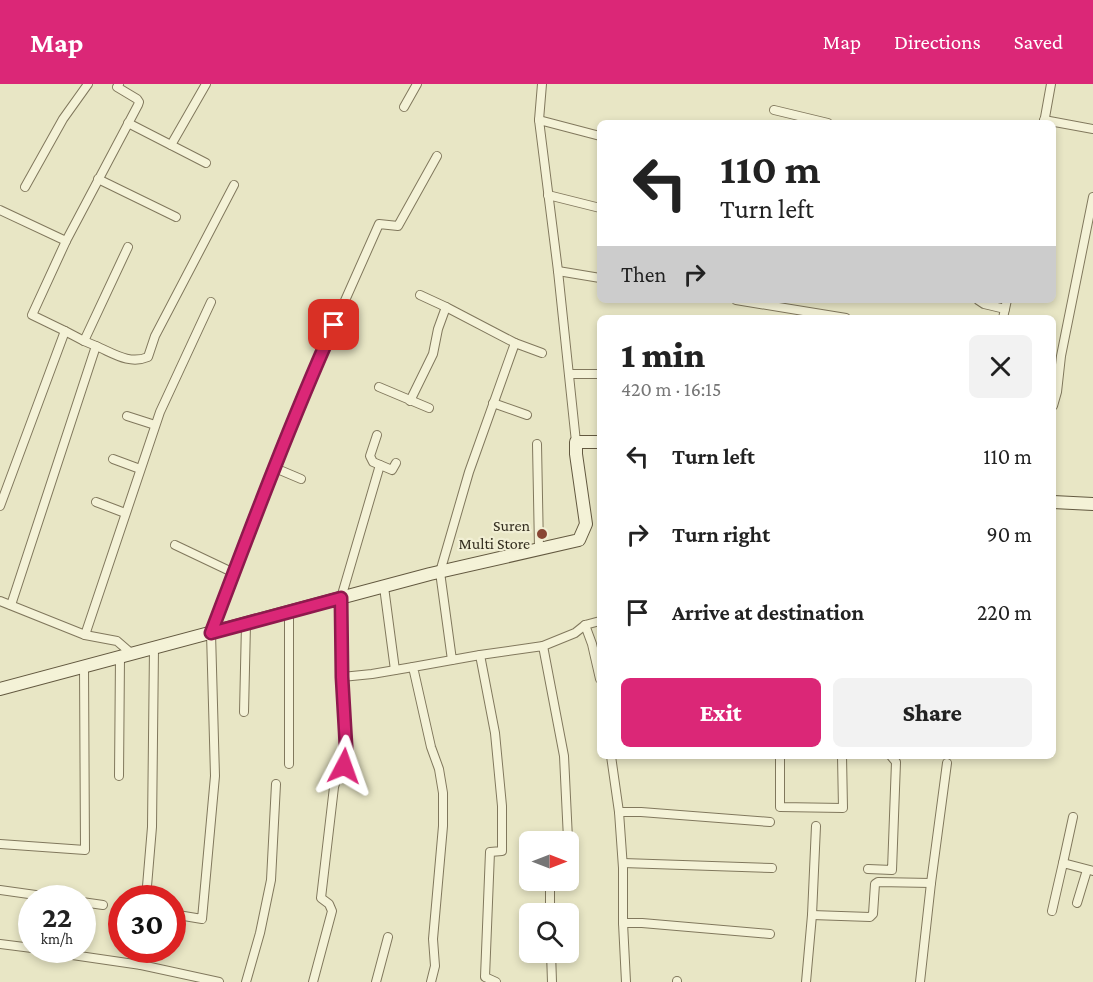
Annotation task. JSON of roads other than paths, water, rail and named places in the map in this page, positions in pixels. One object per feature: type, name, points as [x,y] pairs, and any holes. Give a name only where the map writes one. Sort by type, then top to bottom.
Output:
[{"type":"street","points":[[25,186],[63,119],[88,84]]},
{"type":"street","points":[[171,145],[206,84]]},
{"type":"street","points":[[404,107],[417,84]]},
{"type":"street","points":[[0,689],[440,572],[579,540],[586,524],[576,454],[558,271],[539,120],[542,84]]},
{"type":"street","points":[[1044,120],[1051,84]]},
{"type":"street","points":[[115,85],[139,102],[66,242],[32,315],[84,341],[130,360],[148,357],[155,336],[234,185]]},
{"type":"street","points":[[774,110],[816,120]]},
{"type":"street","points":[[539,120],[597,135]]},
{"type":"street","points":[[128,123],[206,163]]},
{"type":"street","points":[[1056,123],[1093,129]]},
{"type":"street","points":[[186,916],[202,919],[215,776],[211,633],[274,468],[379,224],[398,226],[437,156]]},
{"type":"street","points":[[98,179],[176,217]]},
{"type":"street","points":[[548,195],[597,207]]},
{"type":"street","points":[[1056,396],[1061,356],[1093,197]]},
{"type":"street","points":[[1,213],[66,242]]},
{"type":"street","points":[[84,341],[128,247]]},
{"type":"street","points":[[558,271],[597,278]]},
{"type":"street","points":[[420,295],[515,343],[542,353]]},
{"type":"street","points":[[85,635],[155,425],[211,302]]},
{"type":"street","points":[[754,303],[828,315]]},
{"type":"street","points":[[982,303],[1005,309]]},
{"type":"street","points":[[410,400],[433,354],[438,329],[446,307]]},
{"type":"street","points":[[0,506],[65,331]]},
{"type":"street","points":[[452,660],[440,572],[469,472],[515,343]]},
{"type":"street","points":[[11,606],[96,346]]},
{"type":"street","points":[[569,374],[597,374]]},
{"type":"street","points":[[379,387],[429,408]]},
{"type":"street","points":[[493,403],[527,415]]},
{"type":"street","points":[[127,416],[155,425]]},
{"type":"street","points":[[377,435],[370,456],[373,462],[392,470],[396,463]]},
{"type":"street","points":[[576,442],[597,442]]},
{"type":"street","points":[[537,444],[539,549]]},
{"type":"street","points":[[113,459],[140,469]]},
{"type":"street","points":[[313,982],[332,911],[329,904],[321,898],[334,787],[346,756],[341,598],[380,465]]},
{"type":"street","points":[[274,468],[301,479]]},
{"type":"street","points":[[96,502],[125,513]]},
{"type":"street","points":[[1056,502],[1093,504]]},
{"type":"street","points":[[175,545],[234,573]]},
{"type":"street","points":[[384,587],[395,670]]},
{"type":"street","points":[[0,601],[85,635],[117,641],[126,655],[119,776]]},
{"type":"street","points":[[289,612],[289,764]]},
{"type":"street","points":[[342,677],[543,646],[574,633],[585,625],[597,622]]},
{"type":"street","points":[[244,712],[246,624]]},
{"type":"street","points":[[585,625],[597,666]]},
{"type":"street","points":[[543,646],[564,756],[568,831]]},
{"type":"street","points":[[147,885],[152,827],[154,648]]},
{"type":"street","points":[[480,655],[495,733],[502,806],[502,851],[490,852],[486,965],[486,977],[496,982]]},
{"type":"street","points":[[1,842],[85,850],[84,667]]},
{"type":"street","points":[[412,667],[431,747],[439,769],[443,793],[443,826],[433,939],[435,966],[431,982]]},
{"type":"street","points":[[611,759],[623,863],[626,982]]},
{"type":"street","points":[[780,759],[780,807],[843,808],[842,759]]},
{"type":"street","points":[[868,869],[892,870],[896,762],[894,759]]},
{"type":"street","points":[[920,982],[946,763]]},
{"type":"street","points":[[246,982],[260,933],[271,880],[276,784]]},
{"type":"street","points":[[619,812],[770,822]]},
{"type":"street","points":[[1052,911],[1073,817]]},
{"type":"street","points":[[806,982],[816,826]]},
{"type":"street","points":[[623,863],[772,868]]},
{"type":"street","points":[[1063,863],[1090,870],[1077,903]]},
{"type":"street","points":[[812,915],[870,917],[873,914],[875,884],[878,882],[931,883]]},
{"type":"street","points":[[0,890],[18,893]]},
{"type":"street","points":[[96,904],[102,905]]},
{"type":"street","points":[[623,923],[770,933]]},
{"type":"street","points":[[376,982],[388,937]]},
{"type":"street","points":[[0,944],[18,946]]},
{"type":"street","points":[[96,958],[141,965],[219,982]]},
{"type":"street","points":[[551,963],[552,982]]},
{"type":"place","name":"Suren Multi Store","points":[[542,534]]}]
